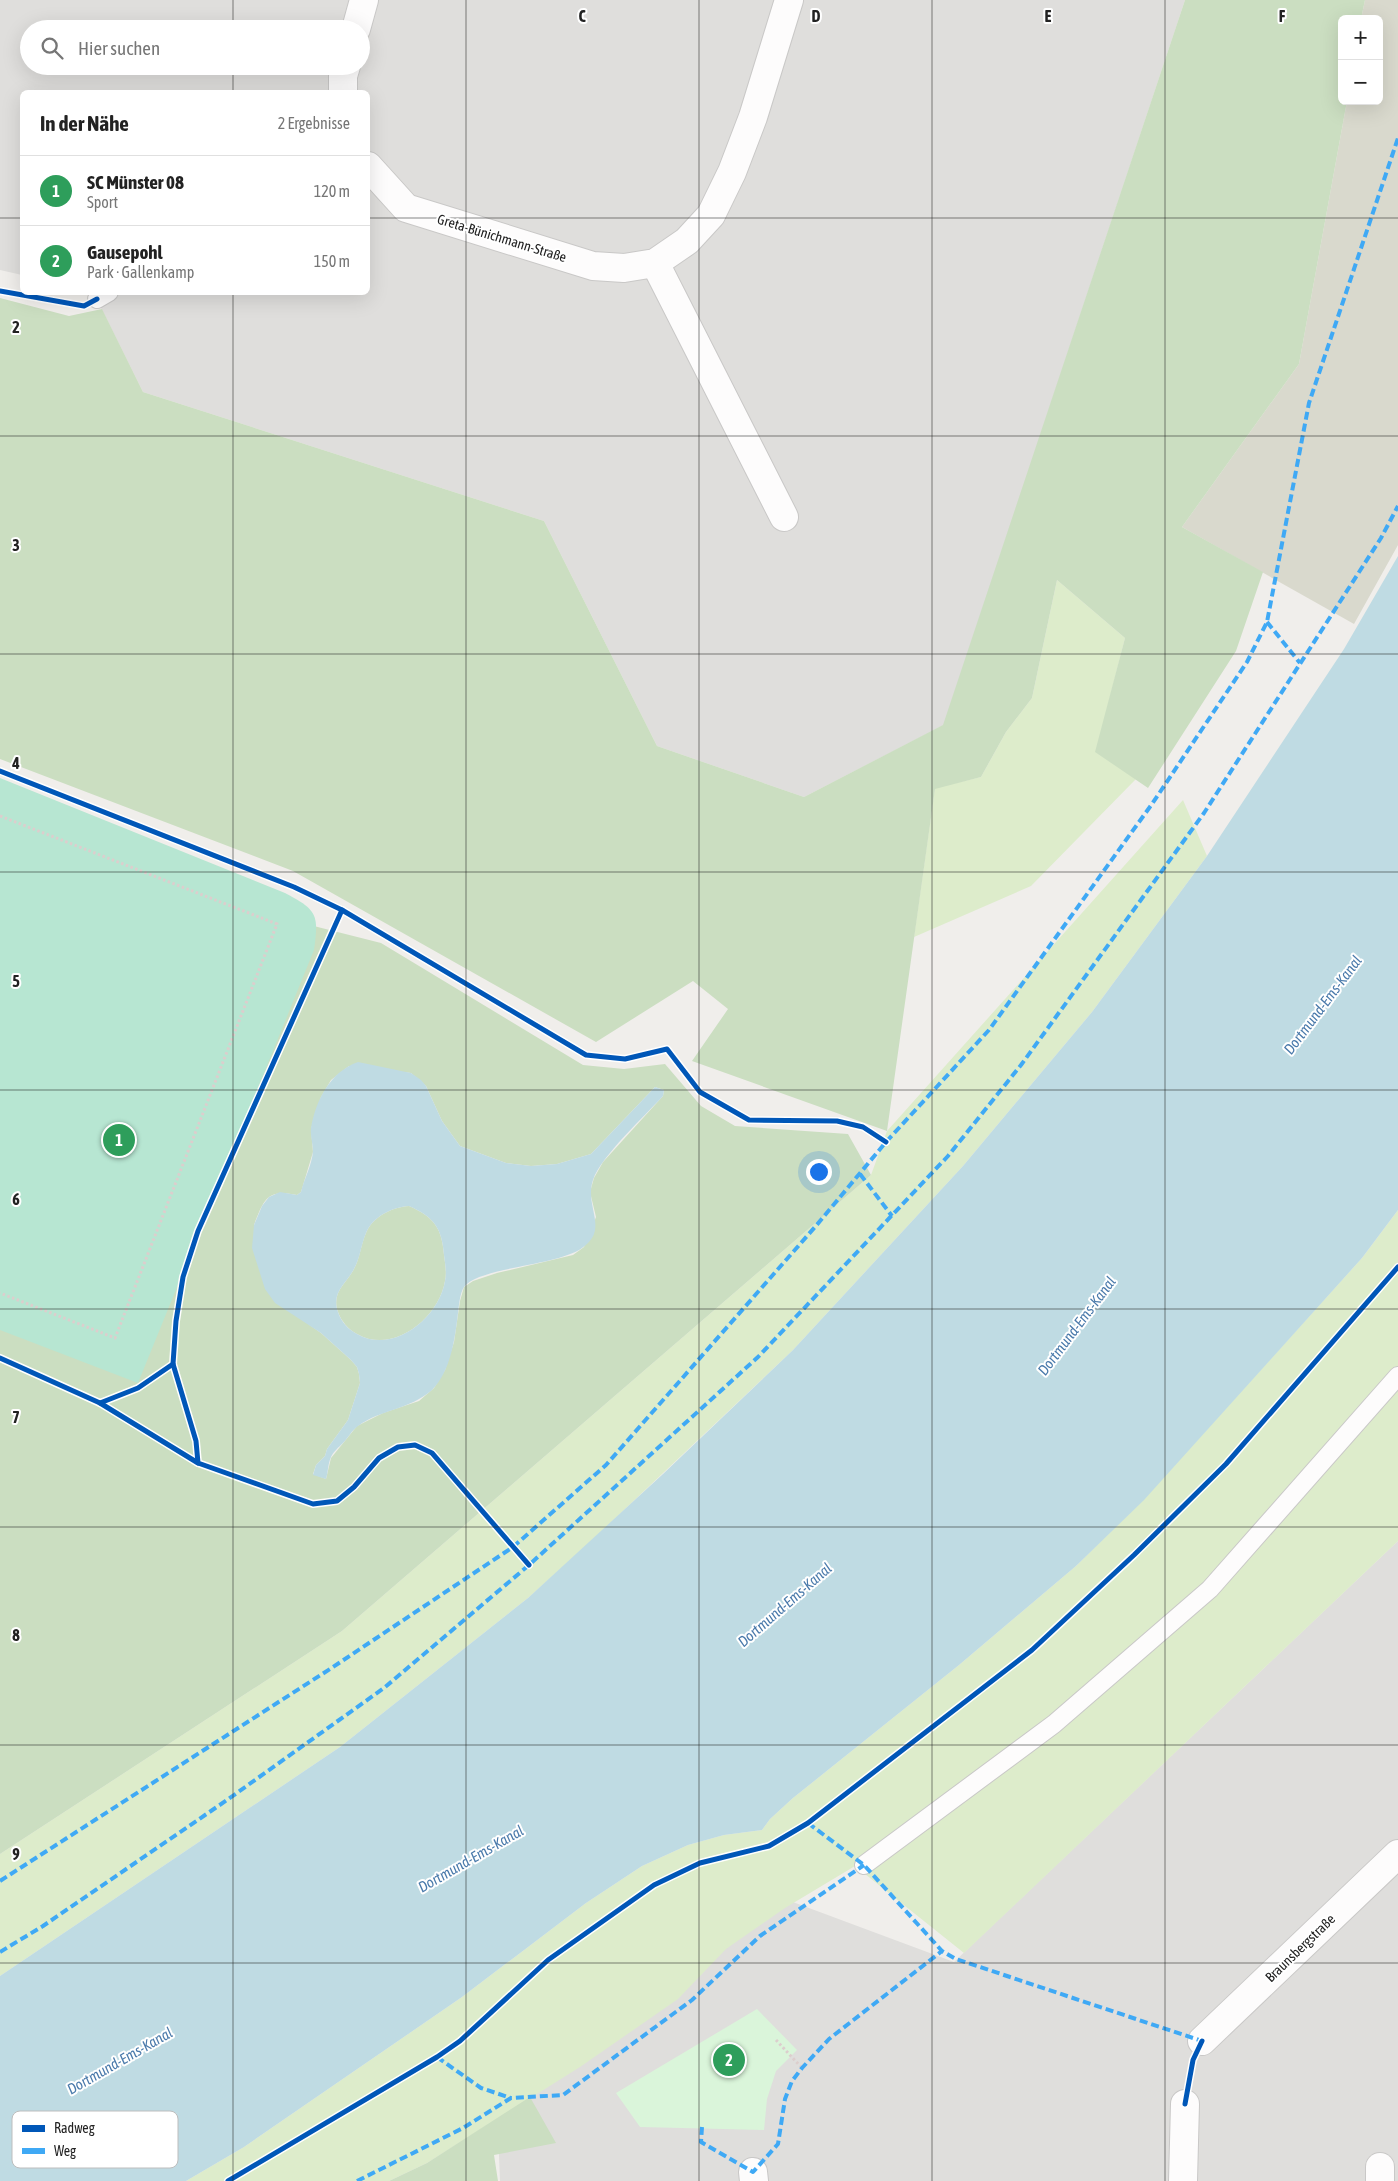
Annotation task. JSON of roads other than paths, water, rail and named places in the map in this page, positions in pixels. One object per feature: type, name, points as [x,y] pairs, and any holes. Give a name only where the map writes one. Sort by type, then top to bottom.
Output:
[{"type":"street","points":[[358,20],[364,0]]},
{"type":"street","name":"Greta-Bünichmann-Straße","points":[[370,168],[406,208],[593,266],[624,268],[655,263],[687,241],[711,215],[732,172],[753,117],[789,0]]},
{"type":"street","points":[[343,75],[343,90]]},
{"type":"street","points":[[655,263],[784,517]]},
{"type":"street","name":"Braunsbergstraße","points":[[1202,2042],[1398,1854]]},
{"type":"street","points":[[1182,2181],[1185,2104]]},
{"type":"lane","points":[[864,1866],[1054,1724],[1210,1589],[1398,1376]]},
{"type":"water","name":"Dortmund-Ems-Kanal","points":[[1398,556],[1398,1210],[1362,1258],[1144,1500],[1076,1566],[959,1665],[793,1798],[770,1819],[762,1830],[724,1835],[688,1845],[642,1866],[586,1903],[462,1997],[244,2147],[186,2181],[0,2181],[0,1976],[340,1747],[528,1598],[663,1474],[793,1350],[963,1166],[1092,1012],[1207,856],[1344,649]]},
{"type":"water","points":[[358,1062],[411,1073],[426,1086],[442,1121],[460,1146],[506,1163],[531,1166],[557,1164],[591,1154],[655,1087],[664,1090],[663,1096],[614,1148],[593,1180],[591,1199],[595,1225],[590,1241],[582,1248],[570,1254],[485,1275],[472,1280],[464,1287],[460,1299],[451,1354],[444,1373],[438,1382],[423,1397],[367,1420],[356,1428],[332,1455],[326,1479],[313,1475],[316,1465],[325,1456],[327,1449],[348,1420],[360,1383],[357,1367],[321,1333],[275,1303],[265,1289],[252,1248],[254,1225],[262,1206],[269,1197],[280,1192],[297,1195],[301,1192],[310,1167],[313,1151],[311,1128],[317,1107],[332,1080],[348,1067]],"holes":[[[409,1206],[431,1219],[441,1238],[446,1268],[441,1295],[434,1308],[424,1320],[399,1336],[385,1340],[371,1339],[357,1334],[348,1328],[341,1319],[336,1299],[340,1289],[356,1265],[366,1233],[378,1217],[390,1210]]]},
{"type":"place","name":"SC Münster 08","points":[[119,1140]]},
{"type":"place","name":"Gausepohl","points":[[729,2060]]}]
